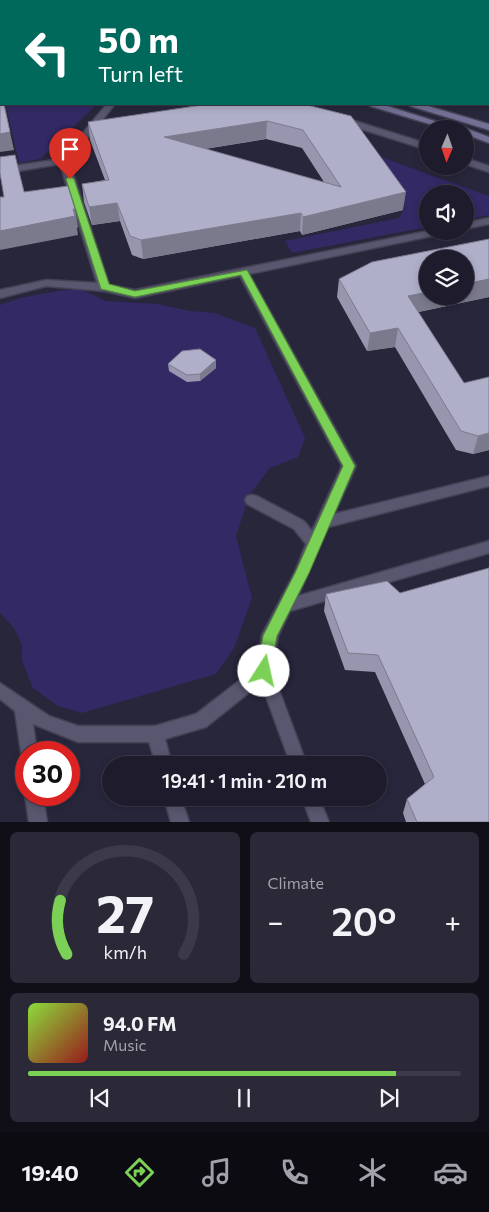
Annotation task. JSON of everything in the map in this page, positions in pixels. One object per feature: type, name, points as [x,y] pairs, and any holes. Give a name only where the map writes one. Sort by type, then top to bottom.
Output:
[{"type":"street","points":[[0,171],[64,161],[110,105]]},
{"type":"street","points":[[376,105],[426,120]]},
{"type":"street","points":[[416,105],[489,127]]},
{"type":"street","points":[[328,117],[385,132],[419,144]]},
{"type":"street","points":[[474,135],[489,140]]},
{"type":"street","points":[[64,161],[104,287]]},
{"type":"street","points":[[474,163],[489,169]]},
{"type":"street","points":[[474,224],[489,221]]},
{"type":"street","points":[[0,294],[46,283],[104,287],[135,294],[419,236]]},
{"type":"street","points":[[244,272],[350,466],[270,636],[264,671],[296,756]]},
{"type":"street","points":[[324,522],[489,481]]},
{"type":"street","points":[[252,500],[299,525],[314,543]]},
{"type":"street","points":[[285,606],[489,547]]},
{"type":"street","points":[[0,690],[44,722],[78,734],[155,734],[200,722],[264,671]]},
{"type":"street","points":[[23,707],[28,741]]},
{"type":"street","points":[[155,734],[161,756]]},
{"type":"street","points":[[36,806],[38,822]]},
{"type":"street","points":[[175,806],[180,822]]},
{"type":"street","points":[[314,806],[320,822]]},
{"type":"shaded area","points":[[0,105],[96,105],[40,159],[19,163],[6,106]]},
{"type":"shaded area","points":[[364,151],[419,171],[419,175],[431,175],[458,185],[419,185],[419,229],[292,253],[285,241],[399,218],[405,207]]},
{"type":"shaded area","points":[[474,191],[489,196],[489,215],[474,218]]},
{"type":"shaded area","points":[[63,290],[83,290],[106,301],[158,304],[190,311],[215,313],[255,328],[305,438],[298,457],[270,468],[249,496],[236,536],[252,598],[234,648],[216,674],[82,713],[58,706],[33,688],[22,661],[22,645],[14,628],[0,613],[0,305],[20,298]]},
{"type":"building","points":[[0,105],[4,105],[10,132],[0,134]]},
{"type":"building","points":[[202,105],[307,105],[351,116],[406,192],[303,217],[301,213],[141,240],[130,236],[117,203],[89,207],[82,184],[109,180],[88,122]],"holes":[[[267,121],[303,130],[341,187],[164,137]]]},
{"type":"building","points":[[15,155],[24,192],[68,186],[75,209],[73,209],[75,216],[0,231],[0,197],[4,197],[0,173],[0,157]]},
{"type":"building","points":[[489,239],[489,279],[474,282],[474,250],[433,250]]},
{"type":"building","points":[[419,253],[419,294],[408,296],[464,383],[489,377],[489,433],[478,436],[461,431],[398,328],[370,333],[339,279],[372,262]]},
{"type":"building","points":[[200,349],[216,360],[200,374],[187,375],[168,364],[182,351]]},
{"type":"building","points":[[489,568],[489,822],[417,822],[407,799],[434,777],[378,655],[348,653],[326,594],[387,581],[400,593]]},
{"type":"route","points":[[70,179],[104,287],[135,294],[244,272],[350,466],[302,573],[270,636],[264,671]]}]
